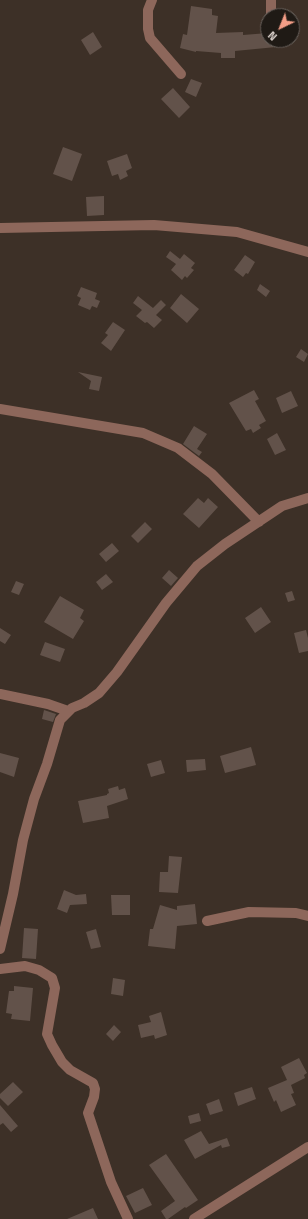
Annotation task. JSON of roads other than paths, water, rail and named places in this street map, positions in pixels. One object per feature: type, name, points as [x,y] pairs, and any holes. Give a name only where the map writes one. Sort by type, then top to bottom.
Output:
[{"type":"street","points":[[152,0],[148,10],[148,29],[150,38],[181,74]]},
{"type":"street","points":[[0,228],[154,225],[237,232],[308,252]]},
{"type":"street","points":[[0,409],[143,433],[178,448],[212,474],[259,522]]},
{"type":"street","points":[[0,949],[13,894],[23,840],[34,799],[47,764],[60,720],[72,708],[84,703],[98,693],[117,672],[166,603],[196,566],[225,544],[282,506],[308,498]]},
{"type":"street","points":[[0,694],[48,704],[68,712]]},
{"type":"street","points":[[207,921],[249,912],[296,913],[308,916]]},
{"type":"street","points":[[0,970],[24,966],[39,970],[52,978],[55,988],[47,1034],[62,1062],[70,1070],[93,1083],[95,1089],[94,1096],[88,1113],[111,1182],[128,1219]]},
{"type":"street","points":[[194,1219],[308,1147]]}]
